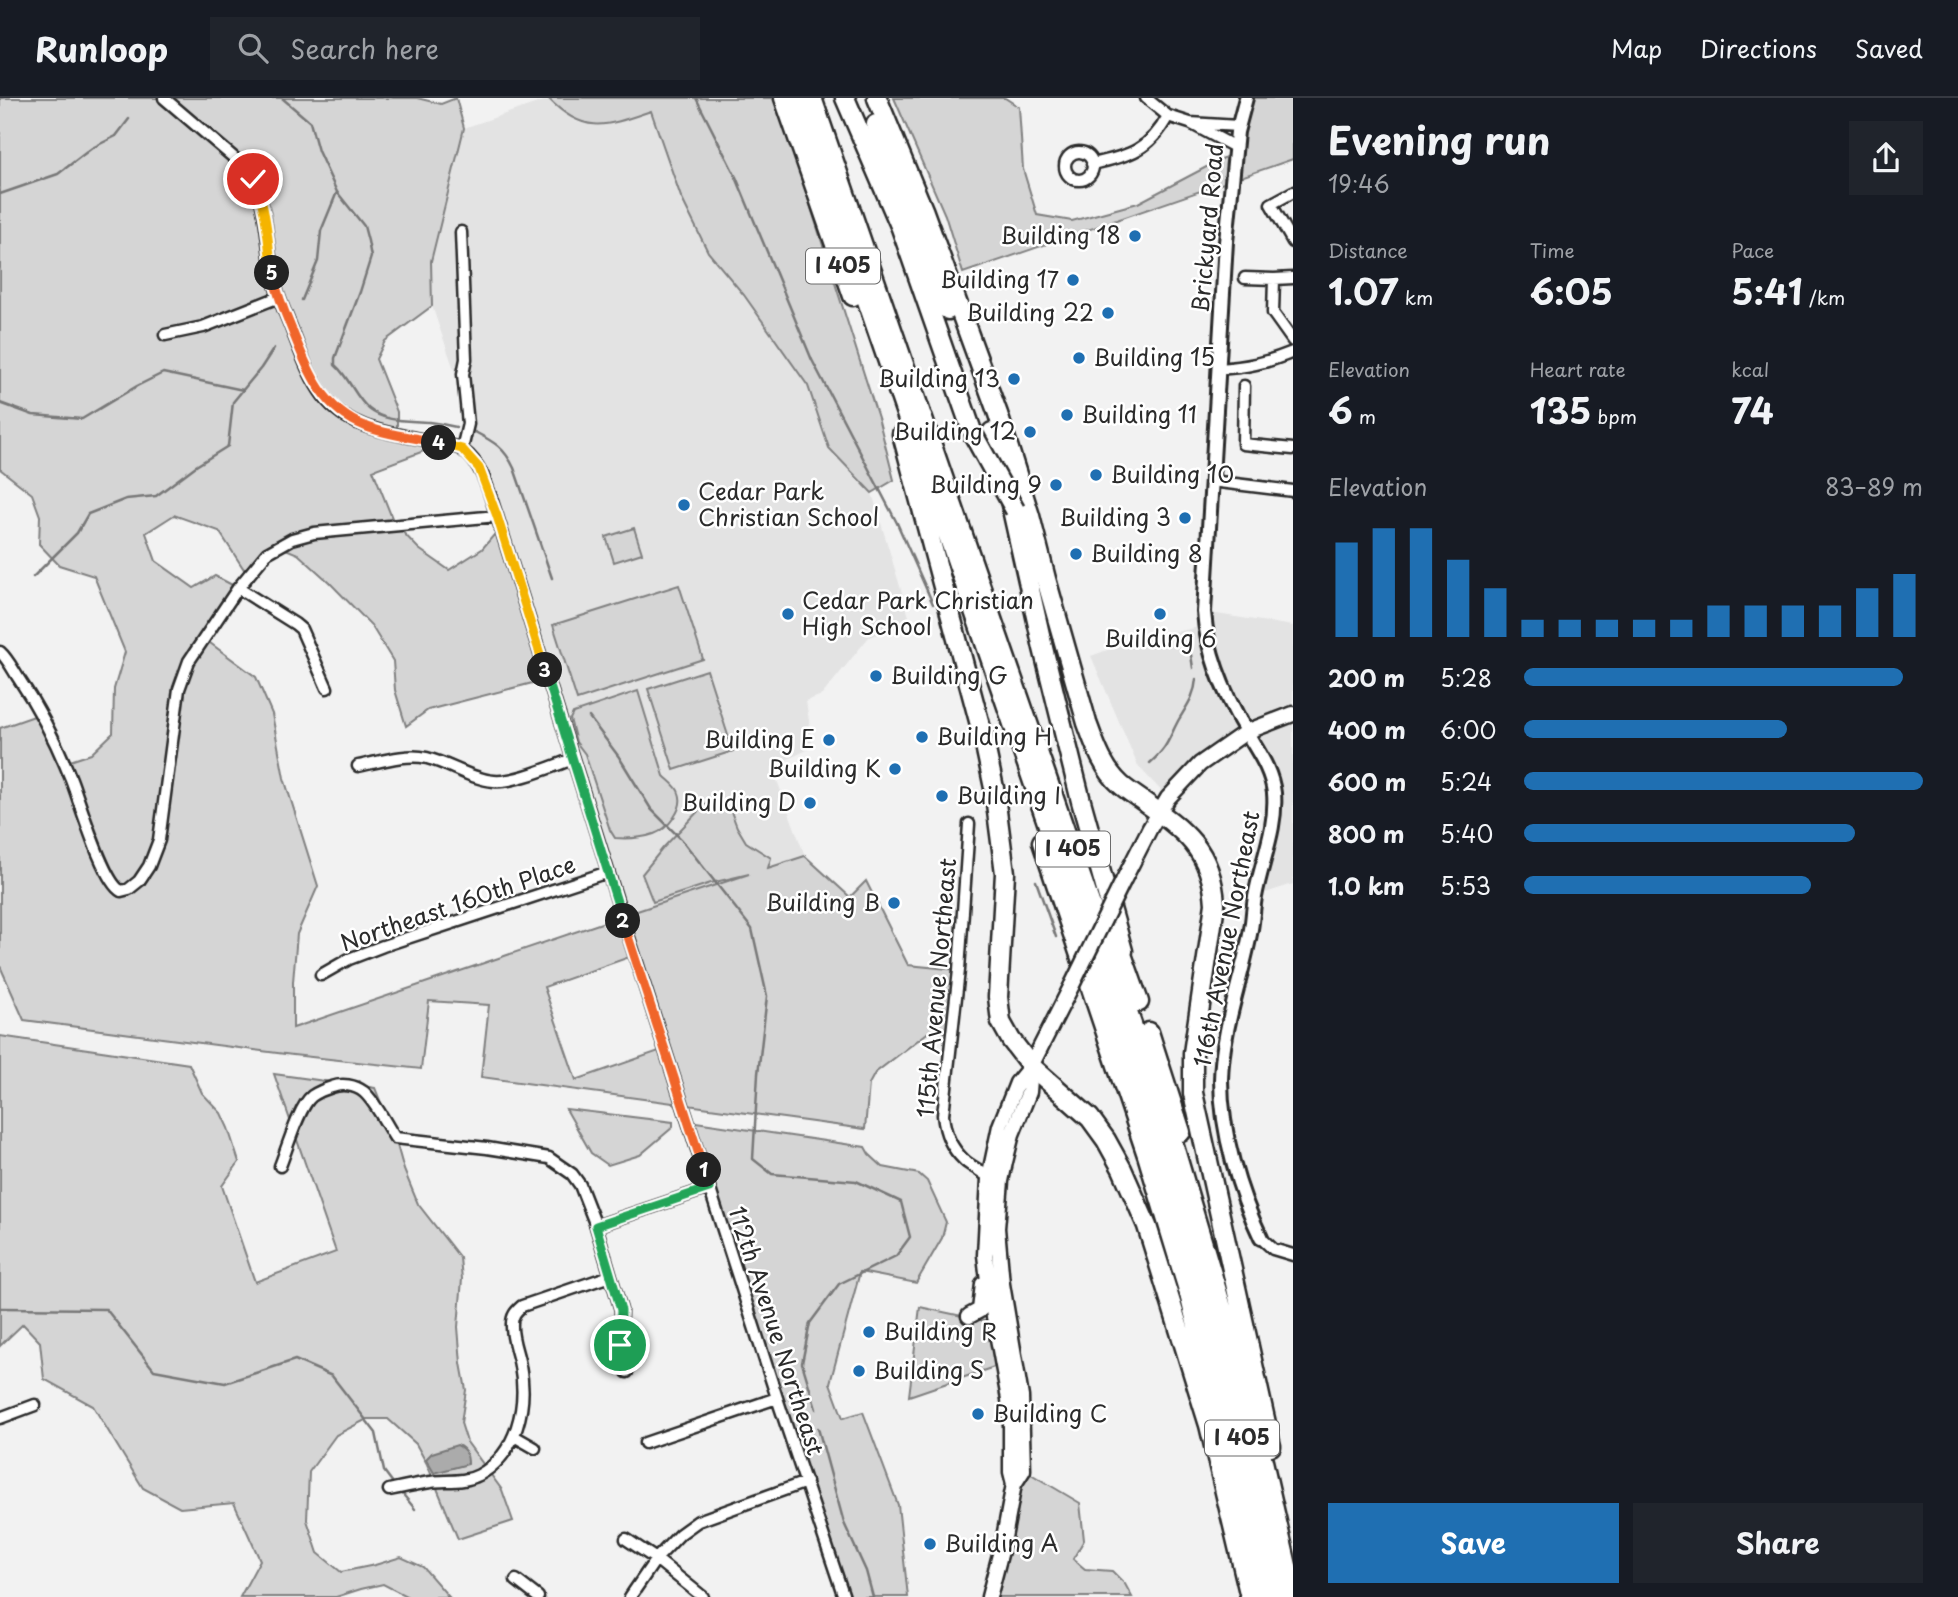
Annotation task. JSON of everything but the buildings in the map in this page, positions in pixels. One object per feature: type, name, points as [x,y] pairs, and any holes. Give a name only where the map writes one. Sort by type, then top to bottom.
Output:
[{"type":"highway","name":"I 405","points":[[784,98],[902,434],[1147,1155],[1188,1290],[1265,1597]]},
{"type":"highway","name":"I 405","points":[[797,98],[1141,1091],[1182,1219],[1240,1429],[1278,1597]]},
{"type":"highway","name":"I 405","points":[[812,98],[1173,1143],[1234,1348],[1293,1592]]},
{"type":"highway","name":"I 405","points":[[821,98],[1173,1103],[1266,1424],[1293,1542]]},
{"type":"highway","points":[[845,98],[901,228],[973,435],[1023,526],[1046,579]]},
{"type":"highway","points":[[866,98],[889,163],[945,300],[994,439],[1081,801],[1128,972]]},
{"type":"highway","points":[[877,98],[950,281],[1016,470],[1087,723],[1100,757],[1121,785],[1178,826],[1197,846],[1214,887],[1216,904],[1193,1053],[1193,1093],[1266,1424]]},
{"type":"highway","points":[[902,434],[983,736],[994,788],[1005,873],[998,1010],[1001,1022],[1031,1066],[1090,1118],[1107,1140],[1147,1226],[1209,1425],[1250,1597]]},
{"type":"highway","name":"I 405","points":[[1238,1483],[1257,1503]]},
{"type":"main road","points":[[969,1316],[980,1310],[989,1178],[1000,1126],[1017,1083],[1031,1066],[1158,812],[1200,764],[1246,732],[1293,714]]},
{"type":"main road","points":[[989,1597],[1014,1484],[1023,1469],[1021,1397],[1009,1335],[997,1228],[1001,1181],[1012,1134],[1028,1093],[1031,1066]]},
{"type":"main road","points":[[985,1255],[994,1277],[1002,1325],[1009,1335]]},
{"type":"main road","points":[[985,1255],[1007,1387],[1011,1426],[1011,1472],[1014,1484]]},
{"type":"main road","points":[[1007,1387],[1009,1370],[1006,1345],[1009,1335]]},
{"type":"street","points":[[164,98],[246,168],[253,179],[259,191],[279,297],[311,377],[323,396],[344,416],[366,427],[462,449],[468,424],[463,374],[466,359],[461,232]]},
{"type":"street","points":[[1146,98],[1168,116],[1190,123],[1236,147]]},
{"type":"street","name":"Brickyard Road","points":[[1246,98],[1238,126],[1226,242],[1204,612],[1205,628],[1223,688],[1246,732]]},
{"type":"street","points":[[1092,164],[1128,154],[1146,144],[1158,134],[1168,116]]},
{"type":"street","points":[[1190,123],[1238,126]]},
{"type":"street","points":[[1293,192],[1271,204],[1293,242]]},
{"type":"street","points":[[1245,278],[1293,278]]},
{"type":"street","points":[[1274,279],[1273,313],[1293,341]]},
{"type":"street","points":[[165,335],[203,327],[279,297]]},
{"type":"street","points":[[1218,369],[1245,368],[1293,352]]},
{"type":"street","points":[[1244,386],[1243,443],[1293,449]]},
{"type":"street","name":"112th Avenue Northeast","points":[[462,449],[479,468],[497,516],[709,1188],[844,1597]]},
{"type":"street","points":[[1211,481],[1293,491]]},
{"type":"street","points":[[1,655],[50,730],[106,872],[115,888],[121,891],[129,889],[139,881],[149,866],[159,841],[179,689],[189,661],[238,588],[267,553],[292,539],[314,533],[497,516]]},
{"type":"street","points":[[238,588],[301,629],[327,688]]},
{"type":"street","name":"116th Avenue Northeast","points":[[1246,732],[1261,754],[1272,780],[1273,813],[1251,927],[1227,1030],[1221,1078],[1226,1134],[1244,1195],[1261,1238]]},
{"type":"street","points":[[358,766],[392,759],[426,758],[495,781],[512,780],[573,759]]},
{"type":"street","name":"115th Avenue Northeast","points":[[969,824],[959,970],[943,1115],[949,1142],[966,1162],[989,1178]]},
{"type":"street","name":"Northeast 160th Place","points":[[321,975],[349,959],[383,946],[608,872]]},
{"type":"street","points":[[280,1166],[310,1097],[339,1084],[352,1086],[363,1092],[395,1138],[488,1148],[549,1158],[561,1165],[580,1185],[596,1226],[621,1310],[620,1345],[627,1372]]},
{"type":"street","points":[[596,1226],[709,1188]]},
{"type":"street","points":[[1261,1238],[1273,1249],[1293,1255]]},
{"type":"street","points":[[389,1490],[433,1482],[461,1481],[478,1475],[494,1463],[514,1436],[522,1402],[521,1369],[511,1328],[514,1312],[522,1306],[610,1276]]},
{"type":"street","points":[[645,1443],[777,1398]]},
{"type":"street","points":[[0,1418],[35,1405]]},
{"type":"street","points":[[514,1436],[535,1448]]},
{"type":"street","points":[[630,1597],[656,1559],[680,1534],[698,1521],[806,1482]]},
{"type":"street","points":[[626,1539],[703,1597]]},
{"type":"street","points":[[516,1580],[538,1597]]},
{"type":"shaded area","points":[[0,98],[417,98],[441,104],[456,98],[464,128],[431,261],[432,306],[385,341],[376,359],[397,412],[397,435],[440,445],[373,470],[394,523],[419,549],[449,570],[482,549],[500,528],[548,679],[428,710],[406,726],[395,690],[393,661],[371,625],[298,554],[276,545],[249,577],[219,531],[174,515],[146,533],[156,561],[194,588],[215,576],[238,588],[206,640],[256,677],[272,714],[284,778],[318,886],[297,934],[293,1028],[749,874],[653,902],[642,874],[705,804],[717,801],[730,809],[746,842],[771,858],[768,868],[805,856],[850,897],[866,881],[908,965],[959,970],[952,1033],[930,1031],[875,1073],[869,1084],[865,1129],[481,1077],[489,1005],[429,1001],[421,1069],[24,1020],[0,966],[0,728],[37,715],[61,764],[91,754],[113,733],[114,689],[125,652],[94,576],[59,565],[39,544],[40,516],[32,494],[0,469]],"holes":[[[635,955],[665,1049],[576,1080],[544,987]]]},
{"type":"shaded area","points":[[548,98],[776,98],[879,421],[894,480],[872,493],[829,448],[808,386],[744,295],[708,252],[681,197],[651,111],[621,121],[585,123],[561,110]]},
{"type":"shaded area","points":[[894,98],[1005,98],[1019,107],[1023,169],[1037,215],[1072,221],[1138,203],[1235,152],[1246,98],[1293,98],[1293,159],[963,273],[945,215]]},
{"type":"shaded area","name":"Cedar Park Christian School","points":[[549,99],[577,122],[610,124],[651,110],[681,197],[708,252],[744,295],[808,386],[829,448],[872,493],[911,623],[869,637],[822,695],[806,701],[813,747],[772,767],[805,856],[622,916],[485,483],[462,449],[468,410],[432,306],[431,261],[464,128]]},
{"type":"shaded area","points":[[634,528],[642,553],[614,562],[606,537]]},
{"type":"shaded area","points":[[679,585],[703,659],[577,700],[553,625]]},
{"type":"shaded area","points":[[1204,612],[1293,626],[1293,884],[1256,896],[1274,796],[1246,733],[1168,798],[1138,766],[1091,656],[1134,640],[1200,627]]},
{"type":"shaded area","points":[[707,670],[733,751],[674,770],[648,689]]},
{"type":"shaded area","points":[[638,691],[664,776],[678,790],[680,805],[670,823],[654,834],[615,838],[585,754],[576,742],[570,719],[573,713]]},
{"type":"shaded area","points":[[0,1036],[189,1064],[202,1093],[221,1113],[239,1162],[222,1186],[255,1282],[336,1252],[274,1074],[375,1088],[418,1204],[460,1258],[462,1279],[458,1327],[466,1390],[461,1423],[467,1442],[502,1490],[513,1521],[458,1539],[416,1444],[388,1419],[367,1419],[336,1435],[309,1472],[307,1520],[318,1553],[341,1572],[401,1557],[423,1567],[449,1597],[408,1597],[383,1584],[336,1597],[240,1597],[260,1560],[234,1503],[180,1508],[143,1488],[93,1406],[44,1379],[40,1342],[23,1324],[0,1346]]},
{"type":"shaded area","points":[[566,1109],[673,1122],[673,1127],[640,1155],[608,1165],[591,1153]]},
{"type":"shaded area","points":[[689,1121],[865,1147],[883,1167],[919,1174],[927,1181],[946,1222],[942,1238],[916,1283],[860,1272],[830,1383],[843,1418],[863,1412],[898,1505],[908,1597],[844,1597]]},
{"type":"shaded area","points":[[920,1307],[990,1322],[997,1366],[909,1396]]},
{"type":"shaded area","points":[[457,1445],[466,1453],[468,1464],[434,1473],[426,1459],[432,1453]]},
{"type":"shaded area","points":[[1019,1467],[1080,1503],[1084,1540],[1073,1559],[1085,1569],[1112,1571],[1125,1584],[1132,1597],[989,1597]]},
{"type":"waterway","points":[[282,98],[310,122],[318,151],[337,192],[364,226],[368,241],[371,257],[335,358],[335,365],[364,404],[383,417],[456,427]]},
{"type":"waterway","points":[[696,98],[736,177],[812,360],[897,523],[933,604]]},
{"type":"waterway","points":[[0,194],[58,174],[92,148],[116,136],[129,119]]},
{"type":"waterway","points":[[302,300],[318,261],[321,231],[337,192]]},
{"type":"waterway","points":[[33,577],[77,533],[88,514],[126,499],[156,496],[228,446],[233,402],[274,348]]},
{"type":"waterway","points":[[0,403],[33,415],[82,419],[163,373],[243,390]]},
{"type":"waterway","points":[[475,432],[498,446],[514,468],[552,578]]},
{"type":"waterway","points":[[1191,655],[1193,668]]},
{"type":"waterway","points":[[1150,763],[1167,743],[1192,696],[1196,679]]},
{"type":"waterway","points":[[589,717],[619,757],[651,809],[682,840],[752,929],[767,996],[758,1074],[753,1159],[772,1174],[856,1181],[901,1202],[910,1237],[896,1256],[839,1284],[810,1323],[802,1363],[816,1409]]},
{"type":"waterway","points":[[1036,881],[1056,937]]},
{"type":"waterway","points":[[0,1308],[106,1309],[154,1370],[225,1383],[295,1360],[332,1376],[376,1433],[384,1471],[396,1487]]},
{"type":"waterway","points":[[818,1428],[844,1523],[866,1571],[873,1597]]},
{"type":"waterway","points":[[401,1492],[415,1509]]},
{"type":"place","name":"Building 18","points":[[1135,236]]},
{"type":"place","name":"Building 17","points":[[1073,280]]},
{"type":"place","name":"Building 22","points":[[1108,313]]},
{"type":"place","name":"Building 15","points":[[1079,358]]},
{"type":"place","name":"Building 13","points":[[1014,379]]},
{"type":"place","name":"Building 11","points":[[1067,415]]},
{"type":"place","name":"Building 12","points":[[1030,432]]},
{"type":"place","name":"Building 10","points":[[1096,475]]},
{"type":"place","name":"Building 9","points":[[1056,485]]},
{"type":"place","name":"Cedar Park Christian School","points":[[684,505]]},
{"type":"place","name":"Building 3","points":[[1185,518]]},
{"type":"place","name":"Building 8","points":[[1076,554]]},
{"type":"place","name":"Cedar Park Christian High School","points":[[788,614]]},
{"type":"place","name":"Building 6","points":[[1160,614]]},
{"type":"place","name":"Building G","points":[[876,676]]},
{"type":"place","name":"Building H","points":[[922,737]]},
{"type":"place","name":"Building E","points":[[829,740]]},
{"type":"place","name":"Building K","points":[[895,769]]},
{"type":"place","name":"Building I","points":[[942,796]]},
{"type":"place","name":"Building D","points":[[810,803]]},
{"type":"place","name":"Building B","points":[[894,903]]},
{"type":"place","name":"Building R","points":[[869,1332]]},
{"type":"place","name":"Building S","points":[[859,1371]]},
{"type":"place","name":"Building C","points":[[978,1414]]},
{"type":"place","name":"Building A","points":[[930,1544]]},
{"type":"route","points":[[253,179],[259,191],[279,297],[311,377],[323,396],[344,416],[366,427],[462,449],[479,468],[497,516],[689,1121],[709,1188],[596,1226],[621,1310],[620,1345]]}]
